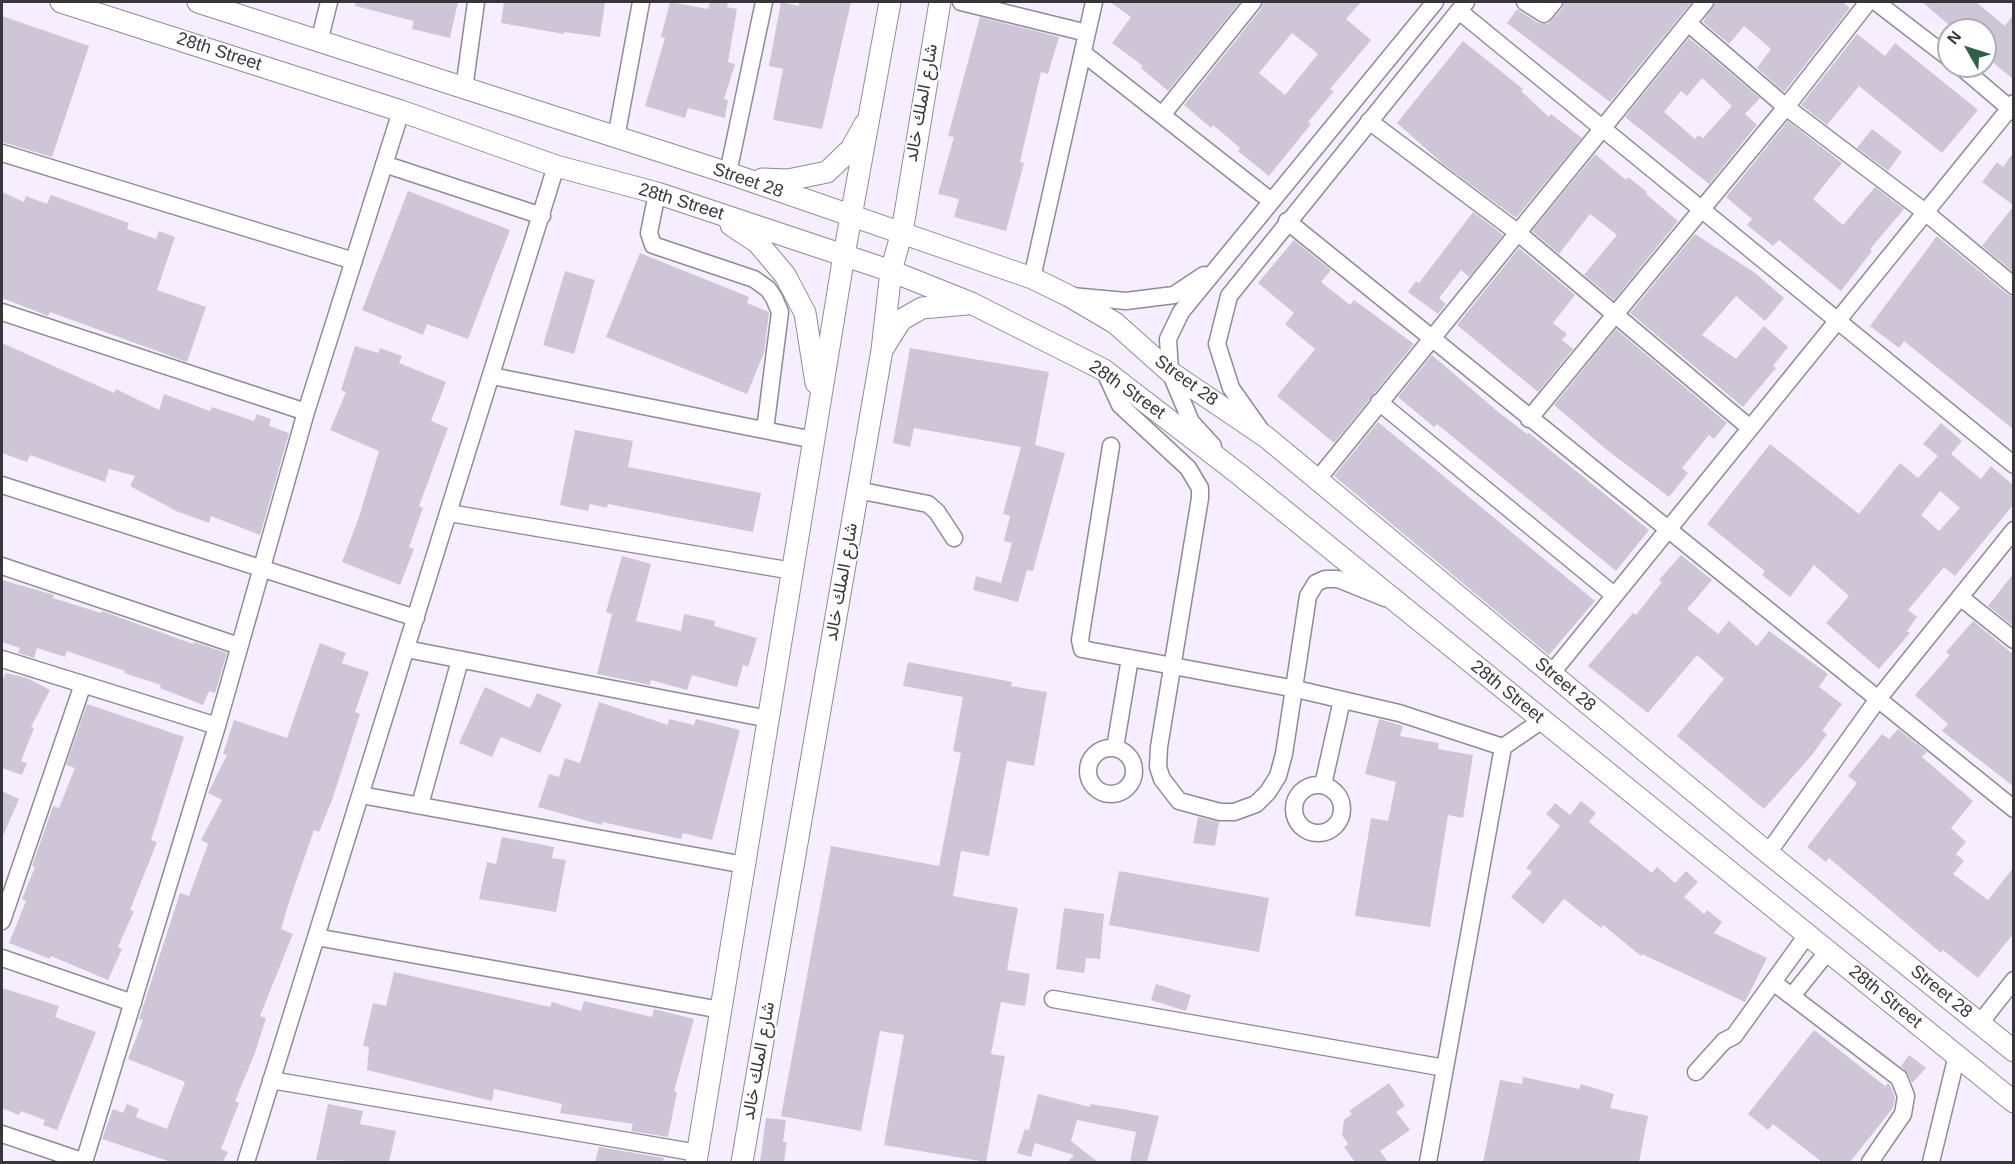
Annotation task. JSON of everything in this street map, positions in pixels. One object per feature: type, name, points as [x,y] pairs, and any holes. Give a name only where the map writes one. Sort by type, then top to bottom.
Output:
[{"type":"main road","name":"28th Street","points":[[61,2],[401,111],[556,166],[657,194],[891,271],[971,303],[1104,370],[1240,475],[2013,1102]]},
{"type":"main road","name":"Street 28","points":[[198,2],[902,232],[1032,278],[1069,296],[1115,323],[1170,372],[1266,437],[1768,853],[2013,1051]]},
{"type":"main road","points":[[697,1158],[844,255],[853,216],[890,2]]},
{"type":"main road","name":"شارع الملك خالد","points":[[742,1162],[882,350],[891,271],[902,232],[940,2]]},
{"type":"main road","points":[[734,176],[788,180],[827,172],[851,149],[872,110]]},
{"type":"main road","points":[[909,181],[910,208],[922,225],[952,251]]},
{"type":"main road","points":[[711,211],[758,243],[785,275],[805,313],[814,363],[818,411]]},
{"type":"main road","points":[[882,350],[901,320],[922,308],[971,303]]},
{"type":"street","points":[[319,42],[329,2]]},
{"type":"street","points":[[464,89],[476,2]]},
{"type":"street","points":[[616,138],[641,2]]},
{"type":"street","points":[[734,176],[764,2]]},
{"type":"street","points":[[961,2],[1087,33]]},
{"type":"street","points":[[1032,278],[1094,2]]},
{"type":"street","points":[[1162,115],[1253,2]]},
{"type":"street","points":[[1240,475],[1191,422],[1170,372],[1168,339],[1181,312],[1435,2]]},
{"type":"street","points":[[1525,2],[1544,14],[1554,2]]},
{"type":"street","points":[[1318,479],[1705,2]]},
{"type":"street","points":[[1529,418],[1786,107],[1868,2]]},
{"type":"street","points":[[1876,2],[1937,49]]},
{"type":"street","points":[[1266,437],[1231,388],[1216,344],[1229,296],[1287,221],[1463,6],[1700,209],[2013,465]]},
{"type":"street","points":[[1688,23],[1786,107],[1925,212],[2013,286]]},
{"type":"street","points":[[1083,53],[1271,201]]},
{"type":"street","points":[[1551,674],[2012,108],[1975,78]]},
{"type":"street","points":[[2,1134],[84,1162],[217,726],[306,412],[401,111]]},
{"type":"street","points":[[1369,121],[1517,232],[1750,428]]},
{"type":"street","points":[[2,153],[354,261]]},
{"type":"street","points":[[384,164],[542,216]]},
{"type":"street","points":[[246,1162],[556,166]]},
{"type":"street","points":[[657,194],[649,233],[653,245],[754,279],[774,298],[780,312],[765,430]]},
{"type":"street","points":[[1287,221],[2013,809]]},
{"type":"street","points":[[1069,296],[1126,300],[1174,295],[1220,265]]},
{"type":"street","points":[[2,312],[306,412]]},
{"type":"street","points":[[1104,370],[1120,405],[1188,468],[1200,488],[1158,766],[1161,779],[1179,801],[1220,812],[1245,809],[1268,792],[1278,776],[1284,754],[1296,689],[1308,596],[1316,583],[1338,579],[1400,604]]},
{"type":"street","points":[[492,376],[814,440]]},
{"type":"street","points":[[1379,402],[1614,595]]},
{"type":"street","points":[[1111,446],[1080,640],[1082,649],[1296,689],[1399,713],[1503,747]]},
{"type":"street","points":[[2,484],[416,618]]},
{"type":"street","points":[[857,490],[928,504],[937,512],[954,538]]},
{"type":"street","points":[[449,513],[793,571]]},
{"type":"street","points":[[1768,853],[1878,699],[2013,530]]},
{"type":"street","points":[[2,566],[239,646]]},
{"type":"street","points":[[1960,597],[2013,640]]},
{"type":"street","points":[[406,649],[769,719]]},
{"type":"street","points":[[1115,748],[1130,658]]},
{"type":"street","points":[[2,659],[217,726]]},
{"type":"street","points":[[420,805],[460,660]]},
{"type":"street","points":[[2,921],[83,684]]},
{"type":"street","points":[[1323,785],[1342,700]]},
{"type":"street","points":[[1428,1162],[1503,747],[1541,721]]},
{"type":"street","points":[[361,795],[745,865]]},
{"type":"street","points":[[1696,1072],[1724,1041],[1734,1035],[1807,935]]},
{"type":"street","points":[[316,937],[721,1011]]},
{"type":"street","points":[[1792,996],[1828,951]]},
{"type":"street","points":[[2,958],[133,1003]]},
{"type":"street","points":[[1980,1023],[2013,981]]},
{"type":"street","points":[[1773,982],[1886,1066],[1899,1078],[1904,1087],[1906,1096],[1903,1114],[1870,1162]]},
{"type":"street","points":[[1053,999],[1444,1068]]},
{"type":"street","points":[[1931,1162],[1957,1055]]},
{"type":"street","points":[[271,1080],[697,1158]]},
{"type":"building","points":[[356,2],[458,2],[450,38],[412,29],[414,21],[355,6]]},
{"type":"building","points":[[504,2],[605,2],[600,37],[564,32],[564,34],[501,23]]},
{"type":"building","points":[[670,2],[708,9],[710,2],[728,2],[727,7],[737,9],[728,62],[735,64],[724,99],[728,100],[725,118],[688,108],[685,118],[645,106],[665,38],[661,37]]},
{"type":"building","points":[[781,2],[799,6],[799,2],[851,2],[822,129],[773,120],[783,69],[769,66]]},
{"type":"building","points":[[1110,2],[1240,2],[1168,91],[1141,68],[1143,66],[1112,43],[1131,17]]},
{"type":"building","points":[[1263,2],[1361,2],[1346,19],[1371,40],[1330,89],[1334,91],[1308,122],[1311,124],[1269,176],[1238,151],[1240,148],[1213,125],[1211,128],[1184,105],[1261,9]],"holes":[[[1292,33],[1318,54],[1285,95],[1259,73]]]},
{"type":"building","points":[[1564,2],[1692,2],[1610,102],[1507,23],[1517,9],[1538,23],[1548,24],[1562,9]]},
{"type":"building","points":[[1715,2],[1842,2],[1850,8],[1784,92],[1757,68],[1771,49],[1744,26],[1729,44],[1703,22]]},
{"type":"building","points":[[1922,2],[1976,2],[1995,18],[1941,18]]},
{"type":"building","points":[[2013,15],[2013,79],[1997,66],[1997,19],[2005,26]]},
{"type":"building","points":[[2,16],[89,46],[52,157],[2,142]]},
{"type":"building","points":[[980,17],[1059,37],[1048,74],[1041,72],[1020,162],[1024,163],[1006,231],[954,217],[959,199],[938,194],[954,137],[948,136]]},
{"type":"building","points":[[1857,34],[1885,56],[1895,43],[1978,110],[1942,153],[1859,86],[1827,125],[1801,105]]},
{"type":"building","points":[[1689,38],[1760,98],[1745,114],[1757,125],[1709,184],[1625,117]],"holes":[[[1702,78],[1732,106],[1703,138],[1698,135],[1695,139],[1664,112],[1681,91],[1687,96]]]},
{"type":"building","points":[[1463,41],[1523,89],[1521,91],[1549,117],[1551,114],[1582,138],[1516,218],[1443,164],[1397,123]]},
{"type":"building","points":[[1788,121],[1842,163],[1813,199],[1843,225],[1875,187],[1904,209],[1870,249],[1872,251],[1841,291],[1779,240],[1773,246],[1747,225],[1752,219],[1726,197]]},
{"type":"building","points":[[1872,129],[1902,152],[1888,171],[1857,148]]},
{"type":"building","points":[[2013,153],[2013,205],[1982,182],[1997,162],[2003,167]]},
{"type":"building","points":[[1595,154],[1626,180],[1628,177],[1647,192],[1646,194],[1678,221],[1614,300],[1584,275],[1617,235],[1590,214],[1559,254],[1532,231]]},
{"type":"building","points":[[408,191],[510,230],[468,339],[427,324],[423,335],[362,310]]},
{"type":"building","points":[[2,192],[24,202],[26,196],[47,204],[51,195],[129,223],[127,229],[156,239],[159,231],[175,237],[157,290],[206,307],[187,362],[50,312],[48,316],[2,298]]},
{"type":"building","points":[[2013,207],[2013,272],[1982,246]]},
{"type":"building","points":[[1473,212],[1503,235],[1469,277],[1461,270],[1439,298],[1446,304],[1438,314],[1408,292],[1416,281],[1419,283]]},
{"type":"building","points":[[1695,234],[1755,273],[1784,298],[1765,321],[1736,296],[1702,335],[1736,359],[1764,326],[1788,347],[1773,366],[1776,368],[1743,407],[1630,313]]},
{"type":"building","points":[[1937,236],[2007,294],[2013,296],[2013,429],[1904,341],[1899,348],[1870,326]]},
{"type":"building","points":[[1294,240],[1331,270],[1321,282],[1350,305],[1354,300],[1414,344],[1334,443],[1277,396],[1315,349],[1285,324],[1294,313],[1258,283]]},
{"type":"building","points":[[1519,248],[1575,295],[1553,323],[1567,334],[1562,340],[1573,349],[1538,392],[1457,325]]},
{"type":"building","points":[[640,253],[749,297],[747,303],[769,312],[764,353],[747,394],[606,337]]},
{"type":"building","points":[[565,271],[595,280],[574,354],[543,345]]},
{"type":"building","points":[[1616,329],[1727,423],[1714,439],[1709,435],[1682,468],[1688,473],[1669,497],[1607,450],[1554,405]]},
{"type":"building","points":[[2,343],[114,393],[116,389],[159,410],[164,394],[210,411],[212,407],[254,421],[257,414],[271,419],[269,426],[289,433],[260,535],[211,516],[209,523],[176,511],[130,486],[135,476],[109,469],[105,482],[30,455],[27,462],[2,453]]},
{"type":"building","points":[[355,346],[378,353],[380,348],[402,356],[399,363],[446,382],[431,421],[448,428],[419,506],[423,508],[409,547],[414,549],[400,585],[342,562],[358,520],[379,451],[330,430],[346,392],[341,390]]},
{"type":"building","points":[[910,348],[1049,372],[1035,445],[1065,453],[1033,571],[1027,570],[1018,602],[973,590],[976,576],[1001,583],[1012,543],[1004,541],[1010,516],[1003,514],[1021,447],[914,428],[910,447],[893,443]]},
{"type":"building","points":[[1432,355],[1497,411],[1527,434],[1529,433],[1649,530],[1616,571],[1437,424],[1434,427],[1398,397]]},
{"type":"building","points":[[1378,422],[1595,601],[1549,655],[1334,476]]},
{"type":"building","points":[[1941,423],[1962,441],[1951,454],[1981,479],[1991,466],[2013,485],[2013,505],[1955,576],[1944,567],[1908,610],[1917,617],[1907,631],[1910,633],[1879,669],[1826,623],[1849,596],[1814,565],[1790,597],[1762,575],[1765,571],[1707,524],[1770,444],[1859,514],[1900,463],[1918,478],[1938,456],[1923,444]],"holes":[[[1940,491],[1960,508],[1939,531],[1921,515]]]},
{"type":"building","points":[[575,430],[633,441],[628,467],[761,493],[753,532],[608,504],[607,508],[590,504],[588,511],[560,505]]},
{"type":"building","points":[[1681,555],[1712,580],[1687,609],[1718,634],[1729,621],[1757,646],[1769,631],[1828,674],[1819,687],[1842,704],[1822,731],[1827,734],[1812,755],[1764,809],[1677,736],[1724,679],[1697,655],[1648,713],[1588,666],[1633,613],[1636,615],[1662,582],[1659,580]]},
{"type":"building","points":[[622,556],[651,564],[636,621],[681,631],[684,614],[715,621],[714,626],[757,638],[748,667],[743,665],[737,687],[692,675],[687,690],[651,680],[650,685],[597,674],[612,614],[606,612]]},
{"type":"building","points":[[2013,574],[2013,626],[1988,606]]},
{"type":"building","points":[[2,580],[54,595],[53,598],[101,613],[102,611],[193,644],[194,642],[227,653],[215,693],[209,691],[203,705],[160,688],[161,685],[67,651],[65,657],[37,648],[34,658],[18,653],[20,648],[2,642]]},
{"type":"building","points":[[1973,621],[2013,654],[2013,786],[1942,731],[1948,724],[1915,695],[1950,655],[1946,652]]},
{"type":"building","points":[[320,643],[346,653],[342,663],[369,672],[355,712],[360,714],[332,800],[319,832],[314,830],[288,905],[281,929],[293,934],[260,1016],[266,1018],[255,1053],[235,1101],[239,1103],[221,1149],[228,1152],[223,1162],[171,1162],[102,1139],[113,1109],[123,1113],[127,1104],[139,1109],[136,1117],[167,1129],[185,1082],[128,1059],[143,1020],[139,1019],[180,893],[189,896],[208,844],[201,840],[222,800],[208,793],[227,755],[223,754],[234,720],[287,738]]},
{"type":"building","points":[[908,662],[1012,682],[1011,686],[1047,692],[1034,766],[1007,761],[989,856],[961,851],[953,896],[1018,908],[1007,970],[1030,974],[1025,1006],[1001,1002],[991,1054],[1005,1056],[986,1162],[884,1145],[904,1035],[880,1031],[861,1131],[781,1116],[831,846],[939,866],[961,753],[953,751],[963,697],[903,686]]},
{"type":"building","points":[[6,673],[27,678],[50,690],[31,727],[34,728],[21,761],[27,763],[22,775],[2,768],[2,681]]},
{"type":"building","points":[[485,687],[530,708],[537,693],[562,704],[540,753],[501,737],[492,757],[459,743]]},
{"type":"building","points":[[599,702],[668,725],[669,719],[694,725],[696,719],[740,730],[712,840],[683,833],[681,839],[602,822],[602,825],[538,807],[549,774],[559,777],[565,758],[580,763]]},
{"type":"building","points":[[87,704],[184,737],[151,840],[157,842],[130,910],[134,911],[118,947],[122,949],[108,980],[51,956],[50,959],[9,943],[26,901],[22,899],[35,867],[32,866],[53,806],[59,808],[75,768],[66,765]]},
{"type":"building","points":[[1379,719],[1403,726],[1400,736],[1439,743],[1438,749],[1473,755],[1463,818],[1448,815],[1430,927],[1355,916],[1371,818],[1388,821],[1396,782],[1365,774]]},
{"type":"building","points":[[1898,729],[1927,752],[1922,757],[1973,801],[1951,828],[1966,842],[1956,854],[1964,861],[1953,874],[1988,900],[2013,868],[2013,934],[1978,978],[1943,950],[1941,953],[1829,858],[1826,862],[1807,847],[1857,783],[1848,776],[1882,734],[1889,739]]},
{"type":"building","points":[[2,791],[19,799],[2,838]]},
{"type":"building","points":[[1581,801],[1596,813],[1589,822],[1652,873],[1657,867],[1675,883],[1686,871],[1698,882],[1684,897],[1704,914],[1707,910],[1722,922],[1714,933],[1767,958],[1745,1002],[1642,954],[1641,956],[1603,925],[1601,928],[1564,899],[1543,924],[1511,897],[1532,872],[1526,868],[1560,826],[1546,814],[1555,803],[1570,815]]},
{"type":"building","points":[[1198,817],[1219,822],[1215,846],[1193,843]]},
{"type":"building","points":[[502,837],[554,847],[552,858],[566,860],[556,912],[479,899],[487,862],[496,864]]},
{"type":"building","points":[[1119,871],[1269,898],[1259,952],[1109,925]]},
{"type":"building","points":[[1064,908],[1104,914],[1100,959],[1086,958],[1084,973],[1056,969]]},
{"type":"building","points":[[394,972],[550,1007],[552,1002],[581,1011],[584,1001],[652,1017],[654,1009],[694,1019],[674,1091],[677,1092],[668,1137],[631,1131],[633,1124],[560,1113],[562,1104],[494,1089],[492,1101],[367,1070],[369,1047],[363,1046],[373,1003],[386,1006]]},
{"type":"building","points":[[1156,984],[1191,995],[1186,1011],[1151,1000]]},
{"type":"building","points":[[2,988],[59,1006],[55,1017],[96,1032],[57,1130],[43,1125],[45,1120],[21,1111],[19,1115],[2,1108]]},
{"type":"building","points":[[1814,1030],[1885,1086],[1888,1083],[1895,1097],[1893,1108],[1850,1162],[1822,1162],[1773,1124],[1768,1130],[1748,1114]]},
{"type":"building","points":[[1909,1055],[1926,1068],[1912,1083],[1901,1066]]},
{"type":"building","points":[[1523,1077],[1579,1089],[1581,1084],[1614,1094],[1610,1108],[1648,1116],[1639,1162],[1483,1162],[1500,1080],[1522,1084]]},
{"type":"building","points":[[1389,1083],[1405,1106],[1396,1112],[1410,1130],[1380,1151],[1388,1162],[1355,1162],[1344,1147],[1348,1144],[1342,1135],[1344,1120],[1352,1114],[1349,1111]]},
{"type":"building","points":[[1038,1094],[1090,1107],[1090,1104],[1159,1116],[1147,1162],[1130,1162],[1136,1132],[1077,1120],[1071,1141],[1098,1162],[1068,1162],[1074,1155],[1035,1143],[1031,1157],[1017,1153],[1025,1129],[1029,1130]]},
{"type":"building","points":[[328,1104],[363,1111],[360,1124],[396,1131],[389,1162],[316,1160]]},
{"type":"building","points":[[766,1118],[786,1120],[783,1142],[787,1142],[784,1162],[760,1162]]},
{"type":"building","points":[[599,1147],[664,1158],[663,1162],[595,1162]]}]
